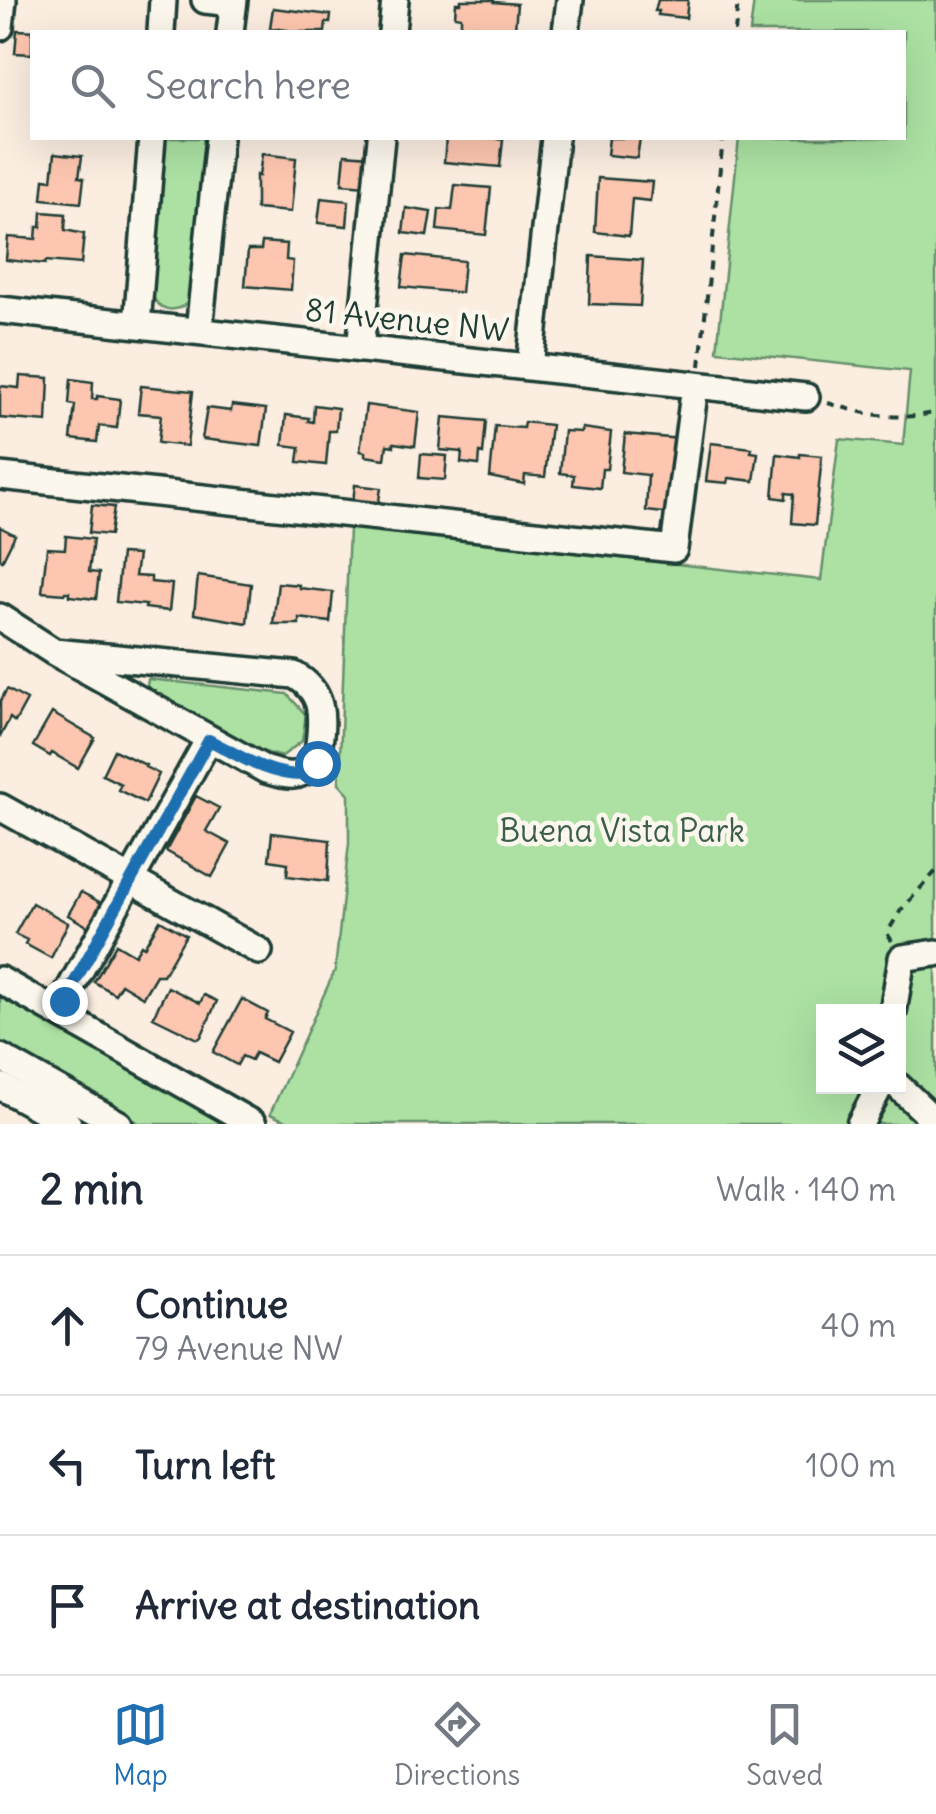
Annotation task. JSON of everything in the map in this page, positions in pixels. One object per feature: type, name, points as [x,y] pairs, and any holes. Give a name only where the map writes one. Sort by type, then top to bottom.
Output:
[{"type":"street","points":[[0,27],[3,0]]},
{"type":"street","points":[[161,30],[163,0]]},
{"type":"street","points":[[204,0],[234,2],[230,30]]},
{"type":"street","points":[[392,30],[395,0]]},
{"type":"street","points":[[566,30],[570,0]]},
{"type":"street","points":[[137,325],[152,140]]},
{"type":"street","points":[[199,332],[219,140]]},
{"type":"street","points":[[360,348],[381,140]]},
{"type":"street","points":[[530,366],[555,140]]},
{"type":"street","name":"81 Avenue NW","points":[[0,310],[806,396]]},
{"type":"street","points":[[0,476],[674,548],[695,384]]},
{"type":"street","points":[[0,617],[54,652],[266,770],[302,775],[317,763],[319,699],[307,682],[294,675],[54,652]]},
{"type":"street","points":[[57,1012],[209,740]]},
{"type":"street","points":[[0,807],[260,951]]},
{"type":"street","points":[[894,1004],[902,958],[936,953]]},
{"type":"street","points":[[0,980],[254,1124]]},
{"type":"street","points":[[0,1057],[118,1124]]},
{"type":"street","points":[[0,1086],[68,1124]]},
{"type":"street","points":[[860,1124],[876,1094]]},
{"type":"street","points":[[906,1094],[936,1122]]},
{"type":"path","points":[[735,30],[738,0]]},
{"type":"path","points":[[695,384],[702,362],[723,140]]},
{"type":"path","points":[[806,396],[858,413],[915,418],[936,412]]},
{"type":"path","points":[[902,958],[888,932],[936,871]]},
{"type":"green space","name":"Buena Vista Park","points":[[754,0],[936,0],[936,1124],[293,1124],[270,1114],[335,970],[349,843],[349,794],[339,783],[349,528],[821,580],[839,439],[903,445],[910,371],[717,351],[739,140],[906,140],[906,30],[750,30]]},
{"type":"green space","points":[[165,140],[210,140],[193,297],[180,307],[167,309],[156,302],[150,287]]},
{"type":"green space","points":[[148,679],[287,694],[306,715],[302,741],[281,757],[248,747],[146,692]]},
{"type":"green space","points":[[0,991],[235,1124],[141,1124],[0,1044]]},
{"type":"building","points":[[461,0],[517,4],[515,29],[461,25],[461,17],[455,16],[456,3]]},
{"type":"building","points":[[658,0],[688,0],[686,18],[658,15]]},
{"type":"building","points":[[273,8],[331,15],[325,30],[270,28]]},
{"type":"building","points":[[17,30],[30,31],[30,54],[15,53]]},
{"type":"building","points":[[446,140],[503,140],[500,167],[444,162]]},
{"type":"building","points":[[609,140],[640,140],[637,158],[607,155]]},
{"type":"building","points":[[55,153],[82,156],[81,203],[42,199],[44,179],[52,180]]},
{"type":"building","points":[[262,154],[296,158],[291,212],[256,209],[256,175],[259,176]]},
{"type":"building","points":[[345,154],[369,156],[366,186],[342,184]]},
{"type":"building","points":[[598,178],[652,182],[650,201],[632,199],[629,236],[595,232]]},
{"type":"building","points":[[455,185],[491,188],[486,235],[437,230],[439,209],[452,210]]},
{"type":"building","points":[[321,198],[349,201],[347,226],[318,223]]},
{"type":"building","points":[[406,208],[431,212],[427,236],[403,233]]},
{"type":"building","points":[[42,212],[66,214],[65,230],[84,234],[81,264],[6,260],[8,237],[36,239]]},
{"type":"building","points":[[262,242],[287,244],[286,260],[293,261],[291,290],[245,286],[248,250],[261,250]]},
{"type":"building","points":[[405,255],[464,261],[461,293],[401,287]]},
{"type":"building","points":[[591,256],[643,260],[640,306],[589,304]]},
{"type":"building","points":[[20,376],[49,378],[47,422],[0,418],[0,386],[19,388]]},
{"type":"building","points":[[71,379],[93,382],[92,399],[120,399],[117,428],[99,426],[97,442],[71,439],[75,405],[69,404]]},
{"type":"building","points":[[141,386],[193,391],[187,446],[158,443],[161,415],[138,413]]},
{"type":"building","points":[[232,405],[266,409],[261,446],[202,439],[207,408],[231,411]]},
{"type":"building","points":[[314,405],[338,408],[336,431],[329,431],[326,465],[298,462],[300,447],[283,445],[286,415],[313,422]]},
{"type":"building","points":[[366,405],[419,412],[415,446],[394,443],[387,445],[385,459],[365,456],[360,451]]},
{"type":"building","points":[[443,417],[486,421],[479,465],[461,463],[462,452],[440,450]]},
{"type":"building","points":[[524,422],[551,425],[545,477],[525,475],[524,484],[490,477],[495,426],[523,428]]},
{"type":"building","points":[[582,428],[611,432],[607,469],[602,469],[600,488],[573,485],[574,475],[560,473],[564,431],[581,432]]},
{"type":"building","points":[[625,434],[680,439],[672,514],[646,511],[648,475],[621,472]]},
{"type":"building","points":[[711,443],[752,448],[751,452],[758,453],[754,481],[706,481]]},
{"type":"building","points":[[421,454],[447,456],[445,480],[419,478]]},
{"type":"building","points":[[777,454],[822,456],[815,525],[792,523],[794,494],[786,493],[786,499],[773,497]]},
{"type":"building","points":[[355,485],[381,488],[377,513],[352,509]]},
{"type":"building","points":[[92,505],[114,507],[110,535],[89,533]]},
{"type":"building","points":[[0,527],[15,535],[2,561],[0,559]]},
{"type":"building","points":[[66,536],[93,539],[89,572],[99,573],[96,599],[69,596],[69,592],[42,592],[47,548],[65,549]]},
{"type":"building","points":[[121,554],[138,555],[135,576],[172,584],[169,611],[116,602]]},
{"type":"building","points":[[198,576],[251,584],[247,623],[194,614]]},
{"type":"building","points":[[278,583],[333,592],[330,622],[299,618],[299,624],[273,624]]},
{"type":"building","points":[[7,689],[27,700],[15,722],[10,718],[0,737],[0,702]]},
{"type":"building","points":[[52,713],[95,738],[78,768],[33,746]]},
{"type":"building","points":[[114,750],[159,774],[145,803],[118,790],[121,784],[102,775]]},
{"type":"building","points":[[196,796],[219,808],[206,831],[230,844],[212,877],[166,851]]},
{"type":"building","points":[[272,833],[330,840],[328,881],[287,876],[288,863],[269,860]]},
{"type":"building","points":[[81,892],[103,904],[89,927],[68,915]]},
{"type":"building","points":[[32,903],[68,923],[51,958],[15,934]]},
{"type":"building","points":[[160,920],[186,935],[163,975],[156,975],[143,997],[121,984],[115,994],[94,982],[116,944],[135,955]]},
{"type":"building","points":[[168,987],[200,1003],[204,995],[217,1001],[198,1039],[153,1017]]},
{"type":"building","points":[[242,999],[268,1013],[265,1019],[290,1032],[274,1062],[255,1053],[251,1060],[242,1056],[237,1065],[213,1052]]},
{"type":"route","points":[[64,1001],[209,740],[283,775],[302,775],[317,763]]}]
